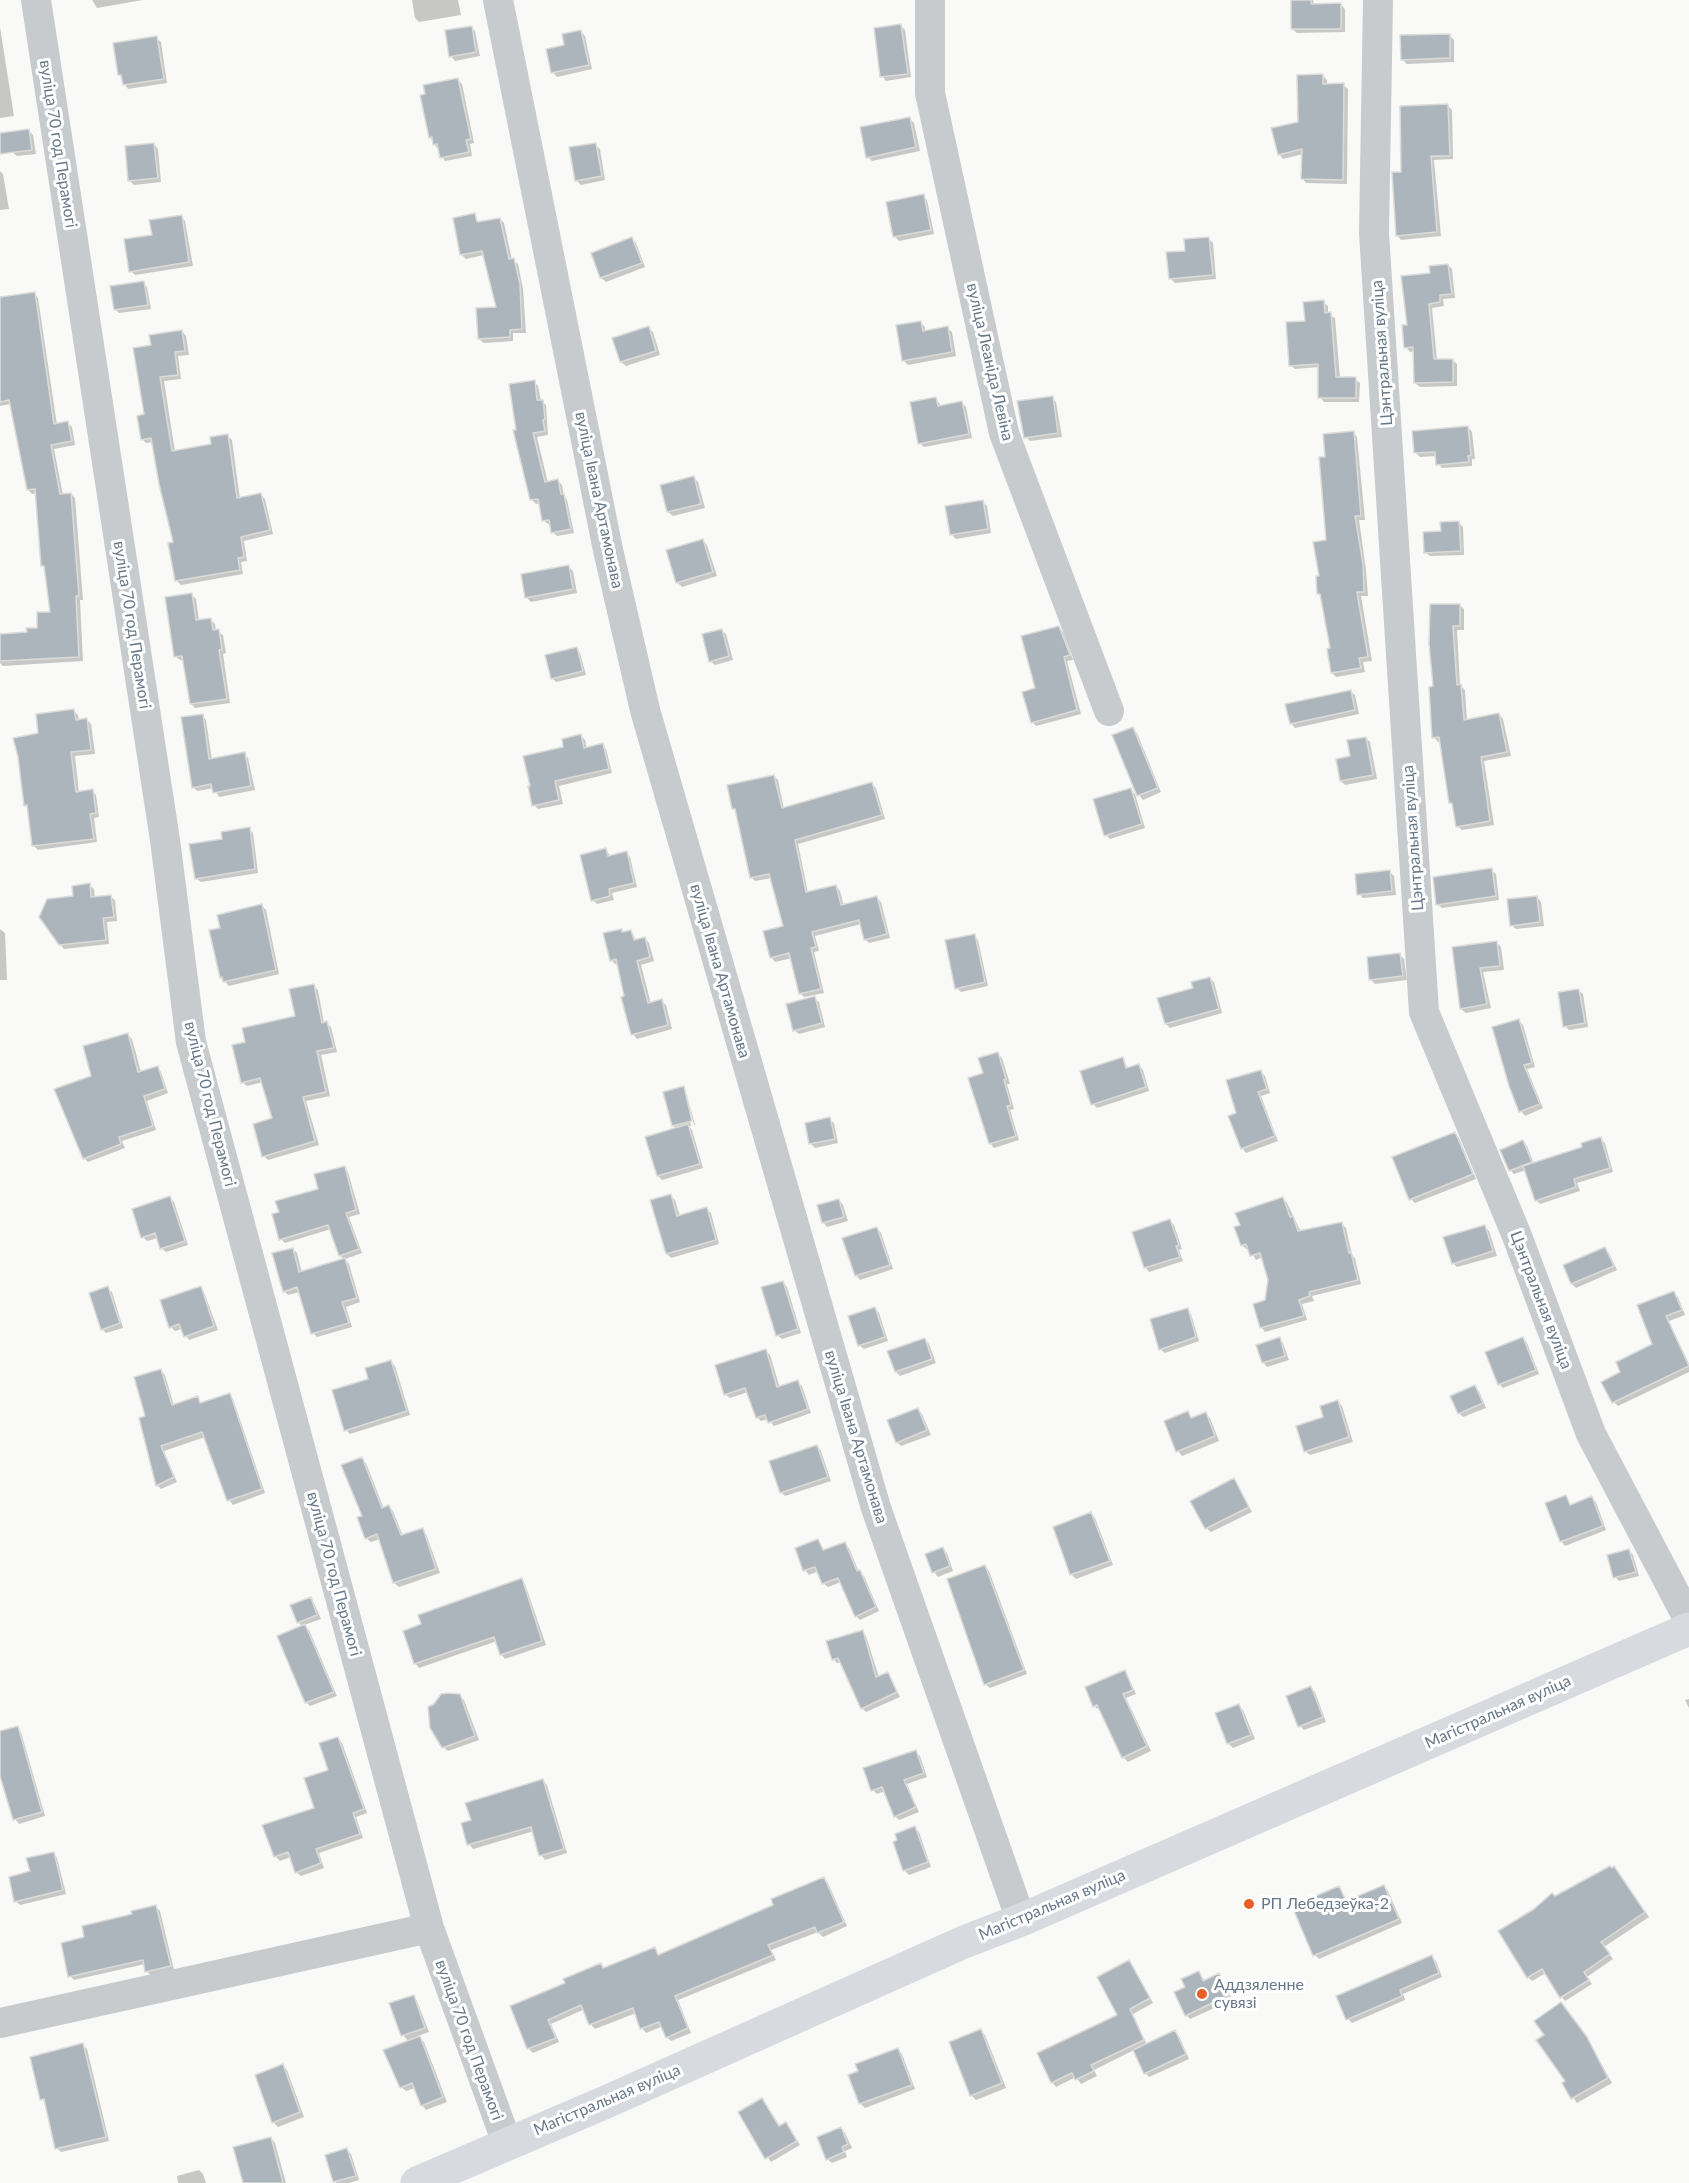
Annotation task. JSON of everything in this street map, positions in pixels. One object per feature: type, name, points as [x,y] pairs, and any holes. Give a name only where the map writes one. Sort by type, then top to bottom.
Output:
[{"type":"main road","name":"Магістральная вуліца","points":[[417,2183],[617,2097],[964,1942],[1021,1920],[1689,1629]]},
{"type":"street","name":"вуліца 70 год Перамогі","points":[[36,0],[165,840],[191,1042],[429,1928],[507,2143]]},
{"type":"street","name":"вуліца Івана Артамонава","points":[[498,0],[608,550],[645,710],[876,1508],[1021,1920]]},
{"type":"street","name":"вуліца Леаніда Левіна","points":[[930,0],[930,93],[1004,433],[1108,711]]},
{"type":"street","name":"Цэнтральная вуліца","points":[[1378,0],[1374,233],[1424,1012],[1517,1236],[1591,1434],[1689,1620]]},
{"type":"street","points":[[2,2016],[429,1928]]},
{"type":"building","points":[[1291,0],[1311,0],[1311,4],[1341,3],[1341,29],[1291,29]]},
{"type":"building","points":[[901,24],[908,74],[880,77],[874,28]]},
{"type":"building","points":[[472,26],[476,52],[449,57],[445,30]]},
{"type":"building","points":[[581,30],[589,65],[551,73],[546,49],[564,45],[562,34]]},
{"type":"building","points":[[1450,34],[1450,58],[1401,60],[1400,35]]},
{"type":"building","points":[[157,36],[164,79],[123,85],[121,75],[118,75],[113,43]]},
{"type":"building","points":[[1323,74],[1323,84],[1344,83],[1343,180],[1301,179],[1302,149],[1278,155],[1271,128],[1298,122],[1297,75]]},
{"type":"building","points":[[458,78],[471,139],[466,140],[469,152],[440,158],[437,144],[433,145],[432,137],[429,138],[420,95],[425,94],[423,85]]},
{"type":"building","points":[[1448,104],[1450,156],[1431,156],[1437,232],[1396,236],[1392,172],[1401,172],[1400,106]]},
{"type":"building","points":[[910,117],[916,147],[866,158],[860,127]]},
{"type":"building","points":[[29,129],[32,150],[0,154],[0,133]]},
{"type":"building","points":[[154,143],[158,178],[128,181],[125,146]]},
{"type":"building","points":[[596,143],[602,176],[575,181],[569,147]]},
{"type":"building","points":[[924,194],[931,230],[893,237],[886,202]]},
{"type":"building","points":[[475,213],[477,222],[500,218],[509,259],[514,258],[520,284],[522,329],[510,330],[510,337],[478,339],[476,308],[496,307],[482,251],[460,255],[453,218]]},
{"type":"building","points":[[182,215],[189,262],[129,272],[124,239],[152,235],[149,220]]},
{"type":"building","points":[[632,237],[642,263],[600,278],[591,253]]},
{"type":"building","points":[[1209,237],[1213,275],[1169,279],[1166,252],[1185,251],[1184,239]]},
{"type":"building","points":[[1448,264],[1452,294],[1440,295],[1440,302],[1429,304],[1434,359],[1453,359],[1453,382],[1414,383],[1413,347],[1404,348],[1402,325],[1407,325],[1401,276],[1430,273],[1429,266]]},
{"type":"building","points":[[144,281],[148,305],[114,310],[110,286]]},
{"type":"building","points":[[35,292],[54,424],[68,421],[72,441],[51,445],[60,494],[71,493],[79,596],[76,596],[79,657],[0,661],[0,634],[27,632],[26,628],[37,628],[37,612],[50,612],[44,566],[41,566],[35,489],[27,490],[9,400],[0,402],[0,297]]},
{"type":"building","points":[[1324,300],[1325,313],[1331,312],[1336,377],[1356,377],[1356,398],[1318,398],[1318,364],[1289,366],[1286,322],[1305,321],[1303,302]]},
{"type":"building","points":[[921,321],[923,331],[948,326],[952,352],[902,361],[896,325]]},
{"type":"building","points":[[649,326],[656,351],[620,362],[612,338]]},
{"type":"building","points":[[182,330],[185,351],[175,352],[178,375],[160,377],[172,451],[211,444],[210,437],[228,434],[237,498],[261,493],[270,530],[241,537],[244,557],[238,558],[240,570],[175,581],[168,543],[173,542],[151,438],[141,440],[137,416],[144,414],[133,348],[151,345],[149,335]]},
{"type":"building","points":[[535,380],[537,400],[543,400],[545,431],[533,433],[545,482],[558,479],[561,494],[564,494],[571,529],[551,533],[549,520],[542,521],[538,499],[530,500],[513,430],[516,430],[509,384]]},
{"type":"building","points":[[1053,396],[1058,433],[1024,438],[1017,401]]},
{"type":"building","points":[[936,397],[938,406],[962,401],[969,434],[918,444],[910,402]]},
{"type":"building","points":[[1468,426],[1471,455],[1468,456],[1469,462],[1436,465],[1435,452],[1414,453],[1412,431]]},
{"type":"building","points":[[1354,431],[1361,516],[1355,516],[1363,564],[1364,592],[1357,592],[1368,657],[1359,658],[1361,668],[1331,673],[1327,649],[1330,648],[1320,594],[1317,594],[1316,576],[1319,576],[1313,542],[1326,540],[1319,457],[1325,457],[1323,434]]},
{"type":"building","points":[[694,476],[701,504],[667,512],[660,485]]},
{"type":"building","points":[[983,500],[988,529],[950,535],[945,506]]},
{"type":"building","points":[[1459,521],[1461,551],[1424,553],[1423,532],[1441,531],[1440,522]]},
{"type":"building","points":[[703,539],[713,572],[676,583],[666,550]]},
{"type":"building","points":[[569,565],[573,589],[525,598],[521,574]]},
{"type":"building","points":[[192,593],[196,620],[211,618],[213,630],[219,629],[222,650],[219,650],[227,699],[190,704],[182,656],[174,657],[165,597]]},
{"type":"building","points":[[1430,604],[1460,604],[1460,626],[1453,626],[1457,685],[1461,684],[1464,720],[1499,713],[1507,752],[1481,757],[1490,821],[1456,827],[1452,803],[1449,803],[1439,737],[1432,738],[1429,687],[1433,686],[1429,644]]},
{"type":"building","points":[[1059,626],[1070,655],[1064,657],[1077,710],[1031,723],[1022,692],[1035,688],[1021,636]]},
{"type":"building","points":[[722,629],[729,656],[709,662],[702,634]]},
{"type":"building","points":[[577,647],[583,671],[551,679],[545,655]]},
{"type":"building","points":[[1351,690],[1355,710],[1290,724],[1285,704]]},
{"type":"building","points":[[74,709],[76,720],[87,718],[91,750],[71,752],[76,792],[93,789],[96,813],[90,814],[94,839],[32,846],[27,805],[24,806],[18,757],[13,738],[38,733],[36,714]]},
{"type":"building","points":[[203,714],[209,759],[245,752],[251,786],[213,793],[211,784],[192,788],[181,717]]},
{"type":"building","points":[[1133,727],[1158,788],[1137,796],[1112,735]]},
{"type":"building","points":[[581,734],[584,748],[603,743],[609,769],[555,781],[559,800],[532,806],[523,756],[563,747],[562,739]]},
{"type":"building","points":[[1366,737],[1373,775],[1340,781],[1336,759],[1350,756],[1347,740]]},
{"type":"building","points":[[774,775],[782,808],[872,782],[882,815],[795,840],[806,892],[836,885],[841,905],[877,896],[887,934],[864,940],[859,920],[812,932],[816,947],[811,948],[821,989],[799,994],[789,953],[770,958],[763,931],[783,926],[769,874],[750,878],[735,809],[732,809],[727,785]]},
{"type":"building","points":[[1131,788],[1142,824],[1104,836],[1093,799]]},
{"type":"building","points":[[250,827],[255,869],[195,879],[189,844],[222,839],[221,832]]},
{"type":"building","points":[[606,848],[608,856],[627,851],[634,883],[609,889],[610,896],[591,901],[580,855]]},
{"type":"building","points":[[1492,868],[1496,896],[1436,905],[1433,877]]},
{"type":"building","points":[[1390,870],[1392,891],[1357,895],[1355,874]]},
{"type":"building","points":[[90,883],[91,897],[111,895],[114,917],[103,918],[106,940],[59,945],[39,917],[47,899],[73,896],[72,886]]},
{"type":"building","points":[[1537,896],[1540,922],[1510,926],[1507,899]]},
{"type":"building","points":[[262,904],[276,970],[223,982],[222,977],[220,978],[209,930],[220,928],[217,915]]},
{"type":"building","points":[[622,929],[622,932],[631,930],[634,940],[645,937],[650,957],[637,961],[648,1003],[662,999],[668,1025],[631,1035],[621,997],[624,996],[616,959],[610,961],[603,933]]},
{"type":"building","points":[[975,934],[985,982],[955,989],[945,940]]},
{"type":"building","points":[[1497,941],[1500,966],[1480,968],[1487,1004],[1460,1009],[1452,947]]},
{"type":"building","points":[[1400,953],[1403,976],[1369,980],[1367,957]]},
{"type":"building","points":[[1210,977],[1219,1009],[1165,1024],[1157,998],[1193,988],[1191,982]]},
{"type":"building","points":[[314,984],[322,1023],[327,1021],[334,1048],[317,1051],[326,1092],[303,1097],[315,1141],[262,1157],[253,1124],[272,1118],[260,1078],[241,1083],[232,1045],[245,1042],[242,1028],[295,1016],[289,989]]},
{"type":"building","points":[[1579,989],[1585,1023],[1563,1027],[1558,992]]},
{"type":"building","points":[[815,996],[822,1023],[793,1031],[786,1004]]},
{"type":"building","points":[[1519,1019],[1532,1063],[1524,1065],[1540,1104],[1519,1112],[1492,1027]]},
{"type":"building","points":[[128,1033],[138,1072],[158,1066],[165,1089],[144,1096],[153,1126],[119,1137],[121,1144],[83,1159],[54,1089],[91,1076],[83,1046]]},
{"type":"building","points":[[998,1052],[1011,1105],[1007,1106],[1016,1136],[989,1144],[968,1078],[983,1073],[978,1058]]},
{"type":"building","points":[[1123,1057],[1126,1068],[1139,1064],[1146,1087],[1091,1105],[1080,1071]]},
{"type":"building","points":[[1261,1070],[1267,1089],[1258,1092],[1275,1136],[1241,1149],[1228,1116],[1236,1113],[1226,1080]]},
{"type":"building","points":[[684,1086],[692,1121],[672,1126],[663,1092]]},
{"type":"building","points":[[830,1117],[835,1139],[809,1144],[805,1123]]},
{"type":"building","points":[[688,1124],[700,1164],[657,1176],[645,1137]]},
{"type":"building","points":[[1455,1132],[1473,1174],[1409,1200],[1392,1157]]},
{"type":"building","points":[[1601,1137],[1610,1168],[1574,1179],[1576,1187],[1535,1201],[1523,1166],[1582,1147],[1581,1143]]},
{"type":"building","points":[[1523,1140],[1532,1162],[1509,1171],[1500,1150]]},
{"type":"building","points":[[345,1166],[356,1210],[346,1213],[359,1249],[339,1256],[328,1225],[279,1240],[272,1214],[279,1212],[275,1201],[318,1189],[314,1174]]},
{"type":"building","points":[[671,1194],[677,1216],[707,1207],[716,1240],[666,1254],[650,1200]]},
{"type":"building","points":[[170,1196],[185,1241],[160,1249],[155,1233],[141,1238],[132,1209]]},
{"type":"building","points":[[1283,1197],[1298,1231],[1342,1222],[1358,1280],[1309,1292],[1310,1296],[1299,1300],[1304,1316],[1260,1328],[1253,1304],[1265,1300],[1268,1280],[1260,1253],[1250,1256],[1246,1244],[1241,1246],[1234,1227],[1240,1225],[1235,1213]]},
{"type":"building","points":[[839,1199],[844,1217],[822,1223],[817,1205]]},
{"type":"building","points":[[1170,1219],[1179,1245],[1176,1246],[1180,1257],[1144,1268],[1132,1232]]},
{"type":"building","points":[[1485,1225],[1493,1251],[1452,1264],[1443,1237]]},
{"type":"building","points":[[877,1227],[890,1265],[855,1276],[842,1238]]},
{"type":"building","points":[[1605,1247],[1614,1266],[1571,1284],[1563,1265]]},
{"type":"building","points":[[293,1248],[299,1272],[345,1258],[357,1298],[342,1302],[349,1323],[311,1334],[297,1287],[283,1292],[272,1253]]},
{"type":"building","points":[[783,1281],[798,1329],[776,1336],[761,1287]]},
{"type":"building","points":[[108,1286],[120,1323],[101,1330],[89,1293]]},
{"type":"building","points":[[201,1286],[214,1326],[184,1337],[179,1324],[169,1328],[160,1300]]},
{"type":"building","points":[[1674,1291],[1682,1310],[1666,1316],[1689,1366],[1612,1403],[1601,1382],[1620,1372],[1616,1362],[1652,1344],[1637,1305]]},
{"type":"building","points":[[875,1307],[885,1337],[858,1346],[848,1316]]},
{"type":"building","points":[[1188,1308],[1196,1337],[1159,1350],[1150,1319]]},
{"type":"building","points":[[1280,1337],[1285,1356],[1262,1363],[1256,1345]]},
{"type":"building","points":[[1523,1337],[1536,1370],[1498,1385],[1485,1352]]},
{"type":"building","points":[[925,1338],[932,1359],[895,1372],[887,1351]]},
{"type":"building","points":[[766,1349],[777,1387],[798,1380],[808,1409],[768,1423],[765,1415],[756,1418],[745,1388],[724,1395],[715,1365]]},
{"type":"building","points":[[391,1360],[407,1411],[344,1431],[332,1390],[368,1379],[365,1368]]},
{"type":"building","points":[[161,1369],[172,1405],[198,1396],[200,1403],[230,1393],[262,1489],[227,1501],[202,1432],[161,1446],[174,1477],[156,1486],[139,1418],[145,1416],[134,1377]]},
{"type":"building","points":[[1475,1385],[1483,1403],[1458,1414],[1450,1396]]},
{"type":"building","points":[[1338,1400],[1349,1437],[1304,1452],[1296,1426],[1323,1417],[1320,1406]]},
{"type":"building","points":[[918,1408],[927,1430],[896,1443],[887,1420]]},
{"type":"building","points":[[1188,1411],[1191,1418],[1206,1412],[1215,1436],[1176,1452],[1164,1421]]},
{"type":"building","points":[[817,1445],[828,1477],[780,1493],[769,1461]]},
{"type":"building","points":[[362,1457],[382,1508],[389,1505],[401,1535],[423,1528],[436,1569],[393,1583],[377,1534],[365,1539],[357,1517],[362,1516],[341,1465]]},
{"type":"building","points":[[1234,1478],[1249,1507],[1205,1529],[1190,1501]]},
{"type":"building","points":[[1566,1495],[1570,1505],[1592,1496],[1603,1526],[1560,1542],[1545,1503]]},
{"type":"building","points":[[1091,1512],[1110,1561],[1070,1575],[1053,1527]]},
{"type":"building","points":[[818,1539],[823,1550],[845,1542],[876,1607],[855,1617],[838,1578],[822,1584],[815,1567],[803,1571],[795,1548]]},
{"type":"building","points":[[943,1547],[950,1566],[932,1573],[925,1554]]},
{"type":"building","points":[[1629,1549],[1636,1572],[1613,1578],[1607,1555]]},
{"type":"building","points":[[985,1565],[1024,1670],[984,1685],[947,1579]]},
{"type":"building","points":[[522,1578],[542,1641],[500,1655],[494,1637],[414,1664],[403,1631],[421,1624],[418,1615]]},
{"type":"building","points":[[311,1597],[317,1615],[297,1623],[290,1605]]},
{"type":"building","points":[[305,1624],[334,1692],[305,1703],[277,1636]]},
{"type":"building","points":[[863,1630],[876,1677],[888,1672],[897,1692],[861,1709],[838,1658],[832,1660],[826,1641]]},
{"type":"building","points":[[1125,1670],[1133,1690],[1123,1694],[1147,1746],[1122,1758],[1097,1705],[1093,1707],[1085,1687]]},
{"type":"building","points":[[1311,1686],[1323,1717],[1298,1727],[1286,1696]]},
{"type":"building","points":[[441,1694],[460,1694],[475,1736],[442,1748],[430,1728],[428,1707],[434,1704]]},
{"type":"building","points":[[1239,1704],[1251,1735],[1227,1744],[1215,1713]]},
{"type":"building","points":[[18,1726],[42,1812],[13,1820],[0,1776],[0,1731]]},
{"type":"building","points":[[338,1737],[364,1809],[353,1813],[360,1834],[316,1849],[321,1863],[295,1873],[288,1852],[274,1857],[262,1825],[314,1808],[304,1778],[328,1770],[319,1743]]},
{"type":"building","points":[[916,1750],[924,1773],[904,1780],[916,1807],[894,1817],[882,1787],[871,1791],[863,1768]]},
{"type":"building","points":[[543,1779],[564,1849],[539,1856],[531,1827],[467,1845],[461,1823],[471,1820],[465,1803]]},
{"type":"building","points":[[915,1826],[928,1862],[903,1871],[893,1842],[897,1840],[895,1834]]},
{"type":"building","points":[[54,1852],[63,1890],[14,1902],[9,1877],[30,1871],[26,1858]]},
{"type":"building","points":[[1610,1866],[1612,1868],[1614,1866],[1645,1912],[1601,1942],[1610,1954],[1584,1972],[1589,1980],[1560,1998],[1542,1969],[1527,1978],[1498,1931],[1534,1909],[1552,1893],[1555,1896]]},
{"type":"building","points":[[824,1877],[844,1922],[817,1933],[815,1927],[768,1945],[773,1955],[675,1996],[688,2028],[666,2038],[659,2022],[640,2029],[633,2008],[589,2025],[581,2005],[548,2020],[556,2038],[527,2049],[510,2006],[565,1983],[563,1979],[601,1963],[603,1968],[655,1947],[658,1955],[773,1905],[771,1899]]},
{"type":"building","points":[[1384,1885],[1399,1919],[1313,1956],[1292,1906],[1339,1886],[1346,1901]]},
{"type":"building","points":[[156,1905],[171,1966],[145,1972],[143,1960],[68,1977],[61,1943],[84,1937],[82,1926],[132,1914],[131,1911]]},
{"type":"building","points":[[1432,1955],[1439,1973],[1400,1990],[1402,1996],[1346,2020],[1336,1996]]},
{"type":"building","points":[[1129,1960],[1150,1998],[1130,2009],[1144,2040],[1091,2065],[1094,2071],[1075,2080],[1072,2073],[1051,2083],[1037,2053],[1117,2015],[1097,1977]]},
{"type":"building","name":"Аддзяленне сувязі","points":[[1199,1971],[1203,1981],[1219,1973],[1229,1995],[1185,2016],[1174,1992],[1185,1987],[1181,1979]]},
{"type":"building","points":[[414,1995],[425,2028],[401,2036],[389,2003]]},
{"type":"building","points":[[1561,2002],[1587,2037],[1608,2078],[1571,2099],[1562,2083],[1565,2081],[1536,2040],[1544,2035],[1534,2021]]},
{"type":"building","points":[[981,2029],[1002,2083],[970,2096],[949,2042]]},
{"type":"building","points":[[1175,2030],[1186,2054],[1144,2074],[1133,2050]]},
{"type":"building","points":[[420,2036],[443,2097],[421,2106],[412,2083],[400,2088],[383,2050]]},
{"type":"building","points":[[83,2043],[106,2137],[55,2149],[44,2099],[40,2100],[30,2057]]},
{"type":"building","points":[[898,2048],[912,2085],[859,2104],[848,2075],[858,2071],[855,2064]]},
{"type":"building","points":[[283,2064],[300,2112],[272,2123],[255,2075]]},
{"type":"building","points":[[762,2098],[779,2126],[786,2122],[797,2141],[765,2159],[738,2112]]},
{"type":"building","points":[[841,2127],[848,2144],[842,2147],[844,2152],[826,2160],[817,2137]]},
{"type":"building","points":[[271,2137],[283,2183],[243,2183],[233,2147]]},
{"type":"building","points":[[347,2148],[356,2176],[333,2182],[325,2155]]},
{"type":"place","name":"РП Лебедзеўка-2","points":[[1249,1904]]},
{"type":"place","name":"Аддзяленне сувязі","points":[[1202,1994]]}]
